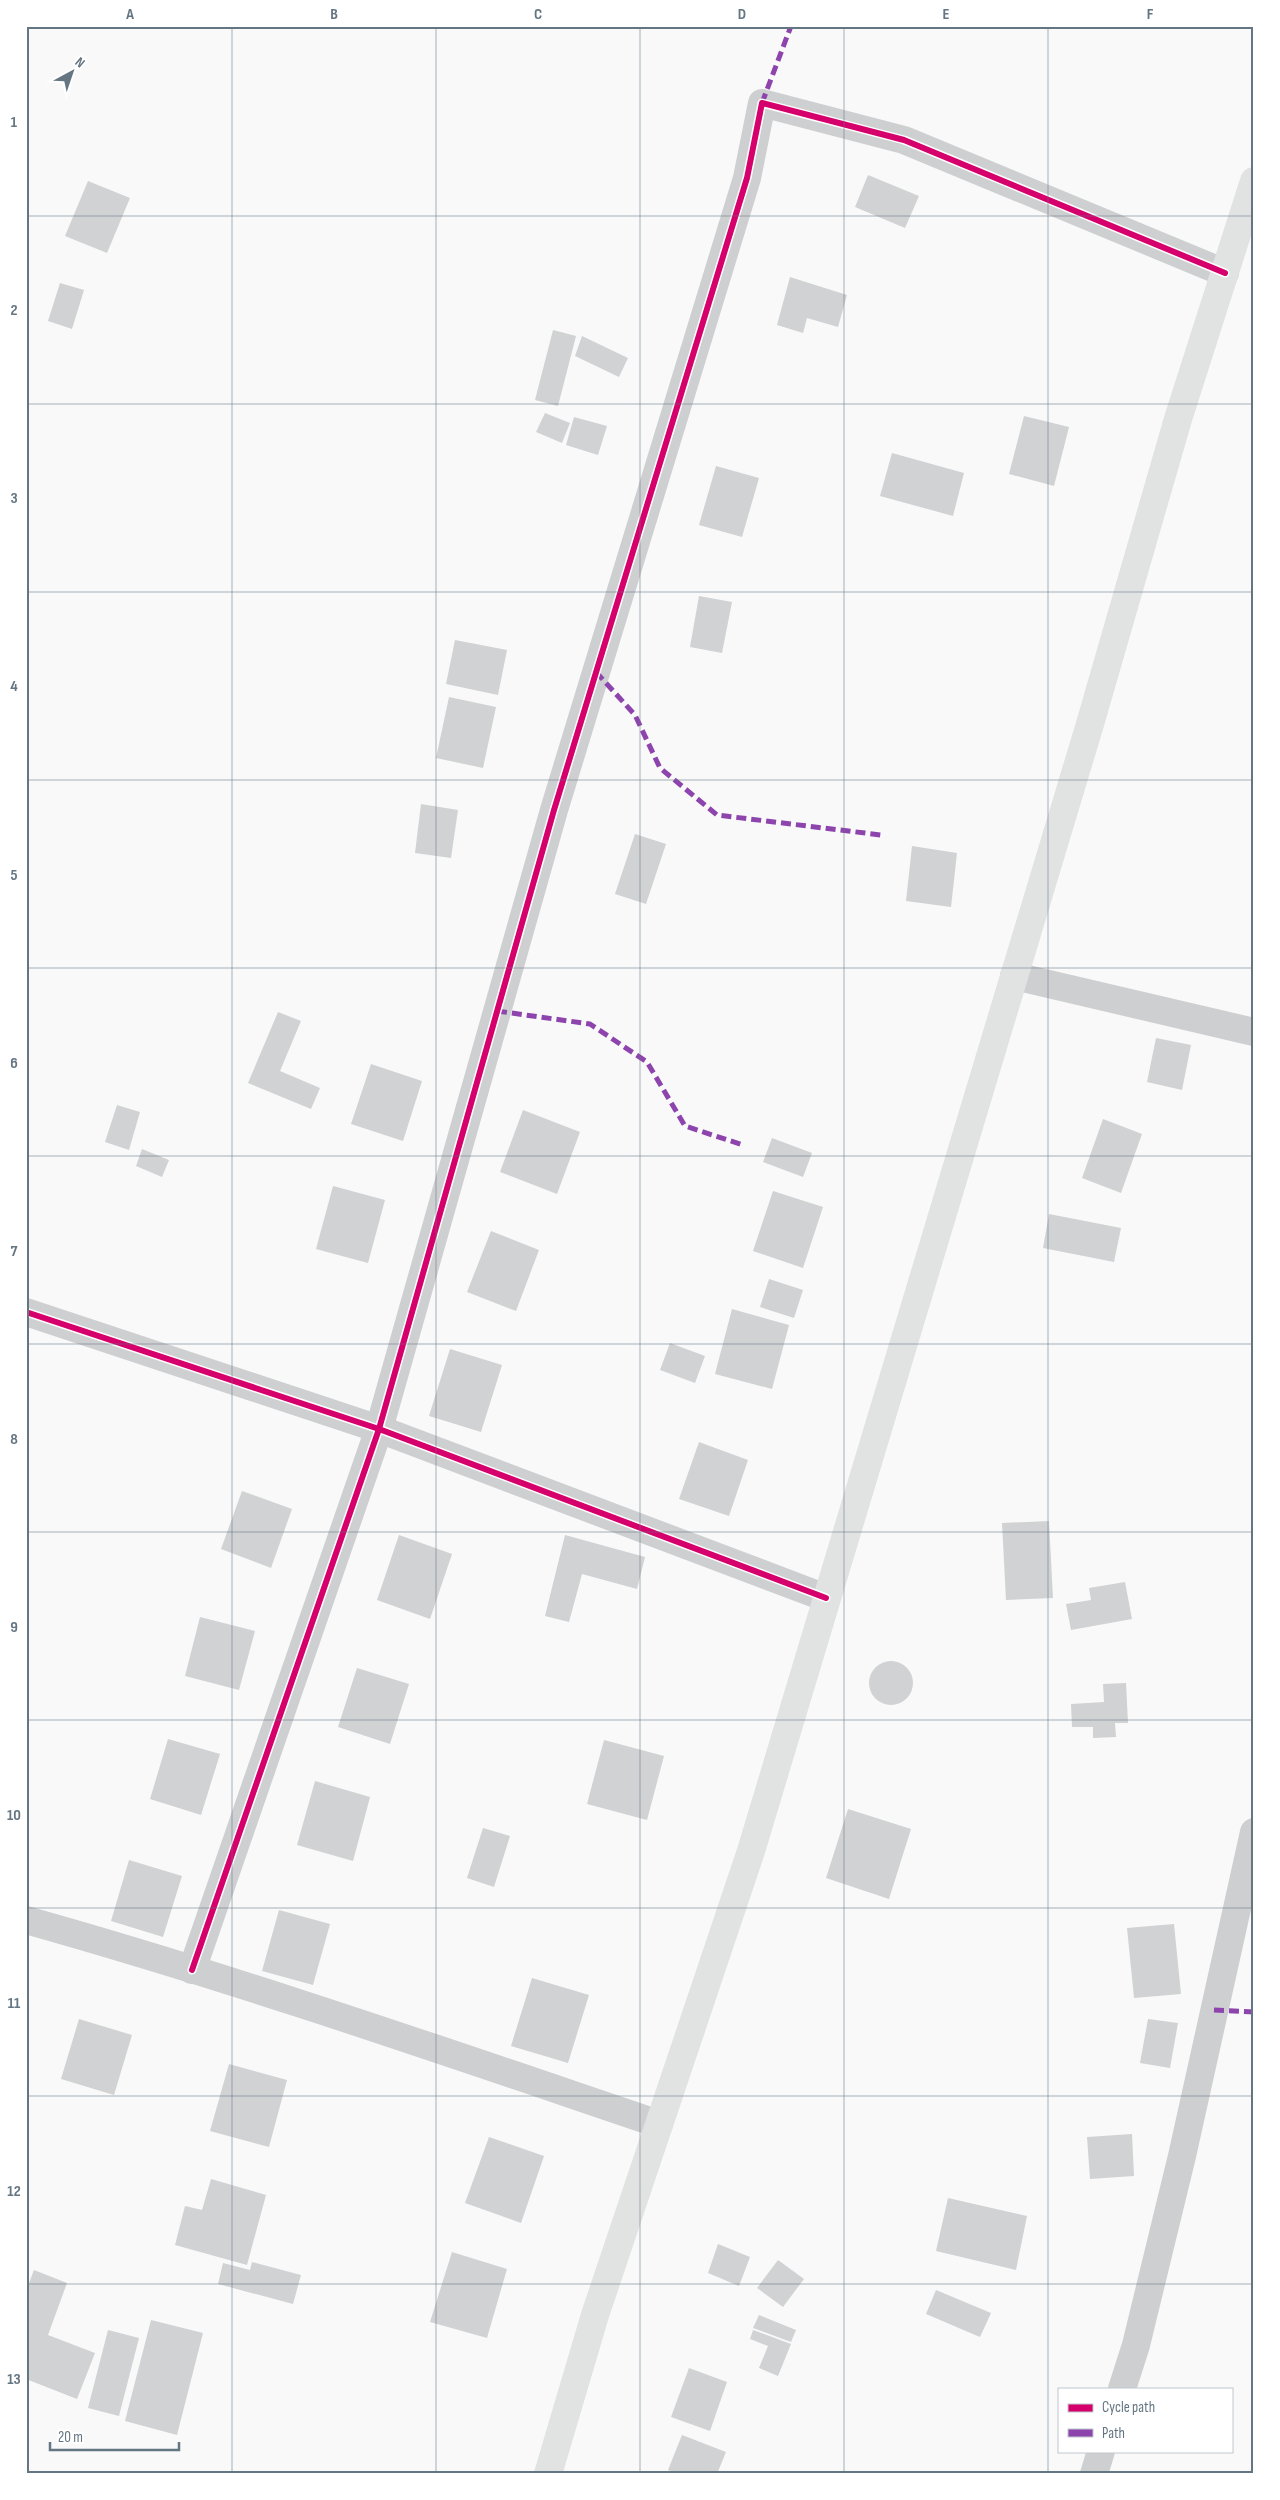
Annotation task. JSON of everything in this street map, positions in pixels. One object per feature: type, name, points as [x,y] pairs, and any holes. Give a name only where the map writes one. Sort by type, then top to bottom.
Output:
[{"type":"highway","points":[[548,2474],[595,2315],[751,1851],[1014,976],[1178,419],[1254,181]]},
{"type":"street","points":[[192,1970],[379,1429],[554,810],[747,178],[762,103],[904,140],[1225,273]]},
{"type":"street","points":[[1014,976],[1254,1032]]},
{"type":"street","points":[[26,1312],[379,1429],[826,1598]]},
{"type":"street","points":[[1122,2388],[1136,2345],[1182,2156],[1254,1832]]},
{"type":"street","points":[[26,1920],[376,2028],[659,2124]]},
{"type":"street","points":[[1094,2474],[1101,2452]]},
{"type":"building","points":[[868,175],[919,196],[905,228],[855,207]]},
{"type":"building","points":[[88,181],[130,198],[107,253],[65,236]]},
{"type":"building","points":[[790,277],[847,295],[838,327],[807,318],[803,333],[777,325]]},
{"type":"building","points":[[60,283],[84,290],[72,329],[48,321]]},
{"type":"building","points":[[553,330],[576,336],[558,406],[535,400]]},
{"type":"building","points":[[582,336],[628,358],[619,377],[575,356]]},
{"type":"building","points":[[545,413],[570,423],[562,443],[536,432]]},
{"type":"building","points":[[1024,416],[1069,427],[1054,486],[1009,474]]},
{"type":"building","points":[[574,417],[607,426],[598,455],[566,445]]},
{"type":"building","points":[[892,453],[964,473],[953,516],[880,496]]},
{"type":"building","points":[[716,466],[759,478],[742,537],[699,525]]},
{"type":"building","points":[[699,596],[732,602],[722,653],[690,647]]},
{"type":"building","points":[[455,640],[507,650],[498,695],[446,684]]},
{"type":"building","points":[[449,697],[496,707],[483,768],[436,758]]},
{"type":"building","points":[[421,804],[458,810],[451,858],[415,853]]},
{"type":"building","points":[[635,834],[666,844],[646,904],[615,894]]},
{"type":"building","points":[[912,846],[957,853],[951,907],[906,901]]},
{"type":"building","points":[[278,1012],[301,1021],[280,1071],[320,1088],[311,1109],[248,1083]]},
{"type":"building","points":[[1156,1038],[1191,1045],[1182,1090],[1147,1082]]},
{"type":"building","points":[[371,1064],[422,1081],[403,1141],[351,1124]]},
{"type":"building","points":[[117,1105],[140,1112],[129,1150],[105,1142]]},
{"type":"building","points":[[523,1110],[580,1132],[557,1194],[500,1172]]},
{"type":"building","points":[[1103,1119],[1142,1134],[1121,1193],[1082,1178]]},
{"type":"building","points":[[772,1138],[812,1153],[803,1177],[763,1162]]},
{"type":"building","points":[[142,1149],[169,1160],[162,1177],[136,1166]]},
{"type":"building","points":[[333,1186],[385,1200],[368,1263],[316,1249]]},
{"type":"building","points":[[773,1191],[823,1207],[803,1268],[753,1251]]},
{"type":"building","points":[[1049,1214],[1121,1228],[1114,1262],[1043,1248]]},
{"type":"building","points":[[491,1231],[539,1250],[516,1311],[467,1292]]},
{"type":"building","points":[[769,1279],[803,1290],[794,1318],[760,1307]]},
{"type":"building","points":[[732,1309],[789,1325],[772,1389],[715,1374]]},
{"type":"building","points":[[670,1343],[705,1356],[695,1383],[660,1370]]},
{"type":"building","points":[[450,1349],[502,1365],[481,1432],[429,1416]]},
{"type":"building","points":[[699,1442],[748,1460],[729,1516],[679,1499]]},
{"type":"building","points":[[242,1491],[292,1509],[271,1568],[221,1549]]},
{"type":"building","points":[[1049,1521],[1053,1598],[1006,1600],[1002,1523]]},
{"type":"building","points":[[399,1535],[452,1554],[430,1619],[377,1600]]},
{"type":"building","points":[[565,1535],[645,1557],[637,1589],[582,1574],[569,1622],[545,1616]]},
{"type":"building","points":[[1125,1582],[1132,1619],[1071,1630],[1066,1604],[1091,1600],[1089,1588]]},
{"type":"building","points":[[200,1617],[255,1631],[239,1690],[185,1676]]},
{"type":"building","points":[[887,1661],[895,1661],[907,1667],[913,1683],[907,1699],[895,1705],[887,1705],[875,1699],[869,1687],[869,1679],[875,1667]]},
{"type":"building","points":[[357,1668],[409,1684],[390,1744],[338,1727]]},
{"type":"building","points":[[1126,1683],[1128,1723],[1115,1723],[1116,1737],[1093,1738],[1093,1727],[1072,1727],[1071,1704],[1104,1702],[1103,1684]]},
{"type":"building","points":[[168,1739],[220,1754],[201,1815],[150,1799]]},
{"type":"building","points":[[604,1740],[664,1756],[647,1820],[587,1804]]},
{"type":"building","points":[[315,1781],[370,1797],[353,1861],[297,1845]]},
{"type":"building","points":[[848,1809],[911,1829],[889,1899],[826,1878]]},
{"type":"building","points":[[483,1828],[510,1836],[494,1887],[467,1878]]},
{"type":"building","points":[[129,1860],[182,1876],[163,1937],[111,1921]]},
{"type":"building","points":[[279,1910],[330,1924],[313,1985],[262,1971]]},
{"type":"building","points":[[1174,1924],[1181,1994],[1134,1998],[1127,1928]]},
{"type":"building","points":[[532,1978],[589,1995],[568,2063],[511,2046]]},
{"type":"building","points":[[79,2019],[132,2035],[114,2095],[61,2079]]},
{"type":"building","points":[[1148,2019],[1178,2023],[1170,2068],[1140,2063]]},
{"type":"building","points":[[229,2064],[287,2080],[269,2147],[210,2131]]},
{"type":"building","points":[[1132,2134],[1134,2176],[1090,2179],[1087,2137]]},
{"type":"building","points":[[489,2137],[544,2156],[521,2223],[465,2203]]},
{"type":"building","points":[[211,2179],[266,2195],[247,2265],[175,2245],[185,2206],[202,2210]]},
{"type":"building","points":[[948,2198],[1027,2216],[1016,2270],[936,2251]]},
{"type":"building","points":[[718,2244],[750,2257],[739,2286],[708,2273]]},
{"type":"building","points":[[452,2252],[507,2269],[487,2338],[430,2322]]},
{"type":"building","points":[[778,2260],[804,2279],[783,2307],[757,2288]]},
{"type":"building","points":[[252,2262],[301,2275],[293,2304],[218,2284],[223,2263],[250,2270]]},
{"type":"building","points":[[34,2270],[67,2283],[48,2335],[95,2353],[77,2399],[26,2379],[26,2291]]},
{"type":"building","points":[[936,2290],[991,2313],[980,2337],[926,2314]]},
{"type":"building","points":[[759,2315],[796,2330],[791,2342],[753,2328]]},
{"type":"building","points":[[151,2320],[203,2333],[177,2435],[125,2421]]},
{"type":"building","points":[[108,2330],[139,2338],[119,2416],[88,2408]]},
{"type":"building","points":[[753,2330],[791,2344],[778,2376],[759,2368],[768,2346],[750,2339]]},
{"type":"building","points":[[689,2368],[727,2382],[710,2431],[671,2417]]},
{"type":"building","points":[[682,2435],[726,2452],[717,2474],[678,2474],[668,2470]]},
{"type":"marked path","points":[[762,103],[791,26]]},
{"type":"marked path","points":[[596,672],[635,715],[660,768],[717,815],[881,835]]},
{"type":"marked path","points":[[497,1011],[590,1024],[647,1062],[685,1126],[743,1145]]},
{"type":"marked path","points":[[1214,2010],[1254,2012]]},
{"type":"cycle path","points":[[192,1970],[379,1429],[554,810],[747,178],[762,103],[904,140],[1225,273]]},
{"type":"cycle path","points":[[26,1312],[379,1429],[826,1598]]}]
